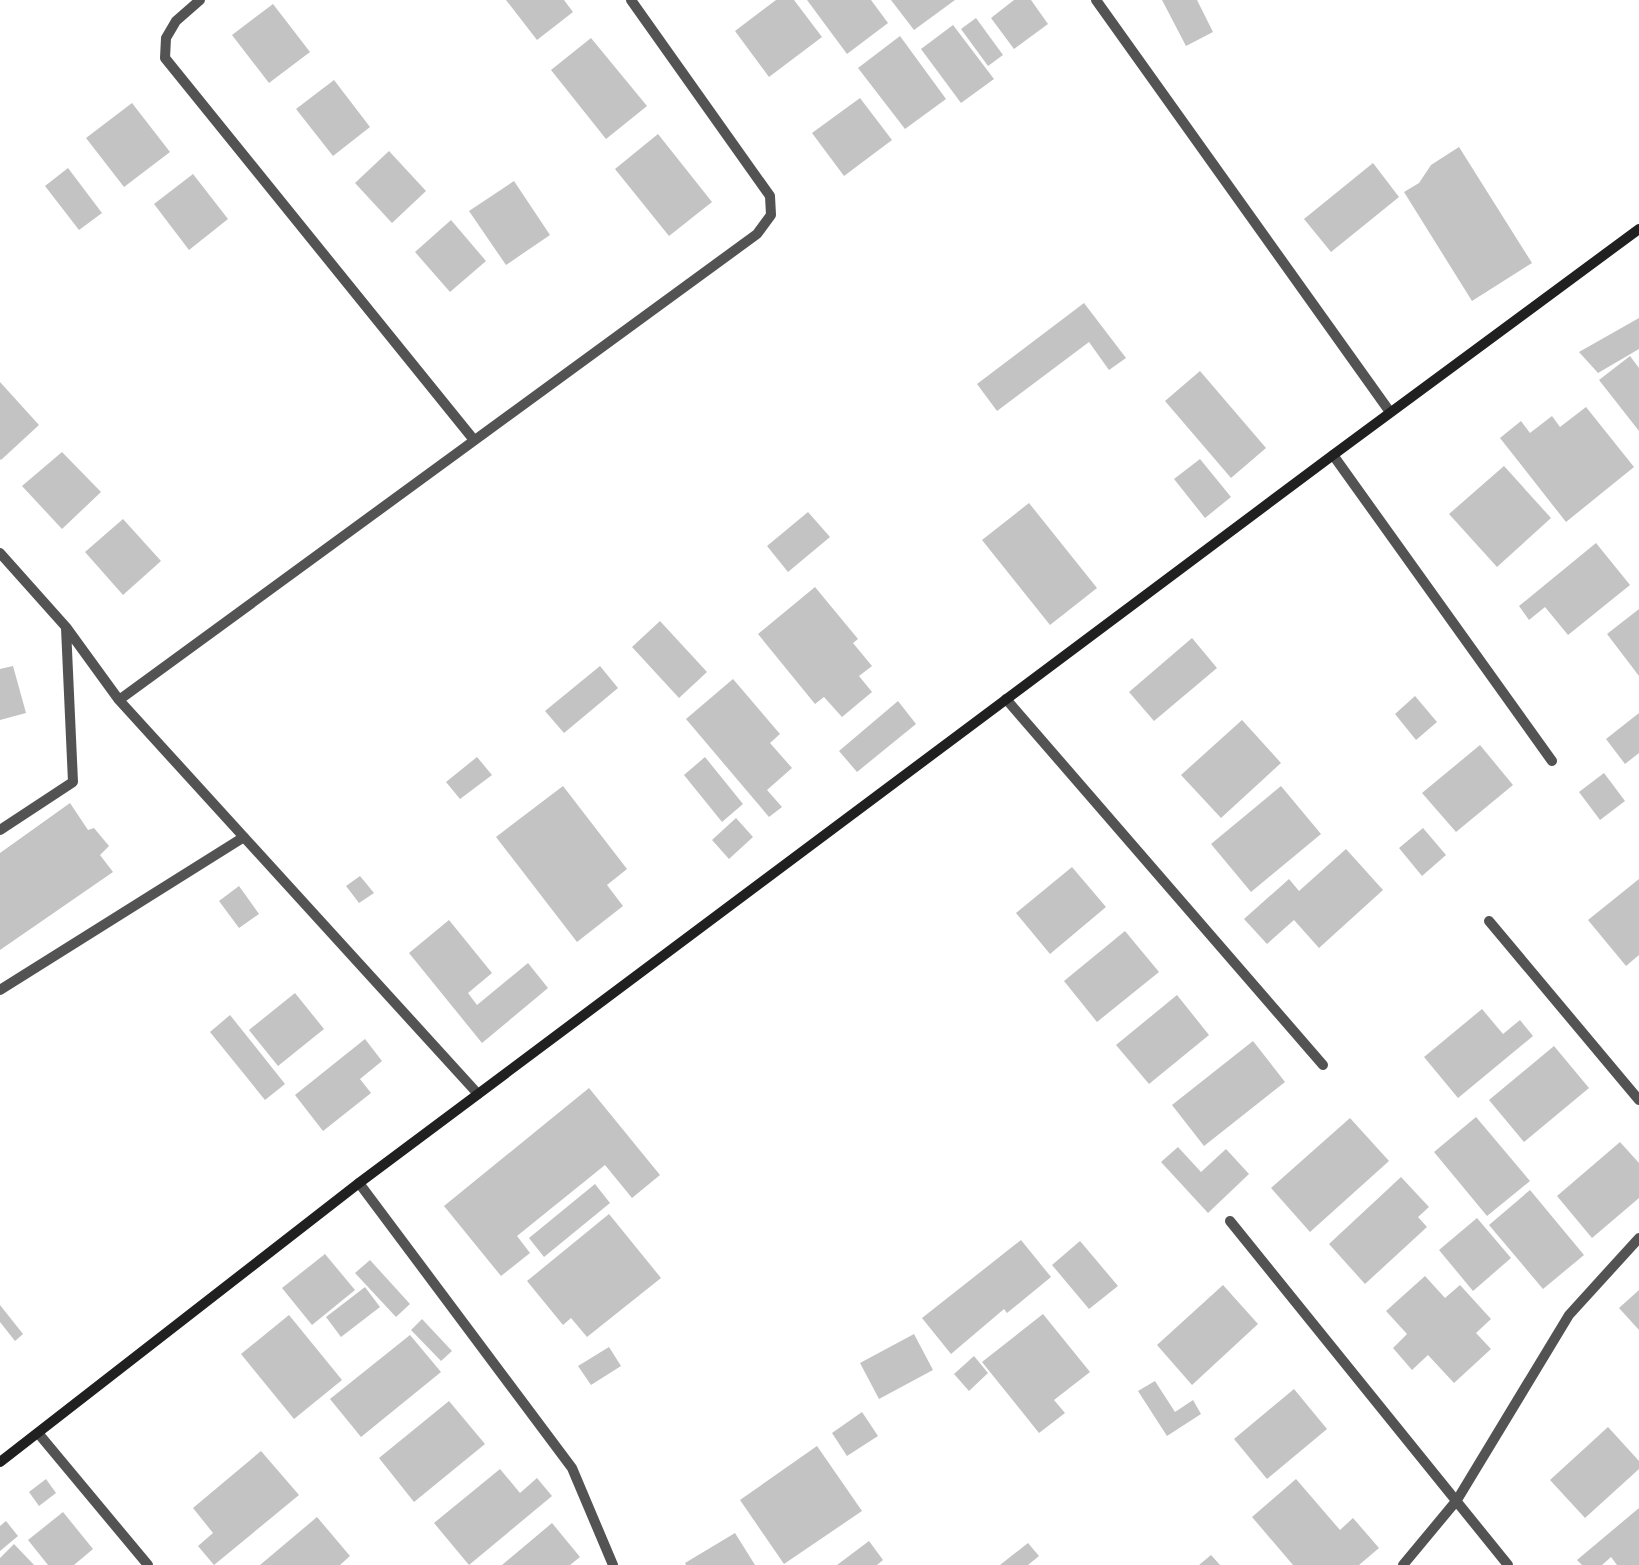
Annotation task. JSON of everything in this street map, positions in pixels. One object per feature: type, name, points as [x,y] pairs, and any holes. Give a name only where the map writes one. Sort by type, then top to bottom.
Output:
[{"type":"street","points":[[200,0],[176,21],[166,38],[165,58],[474,440]]},
{"type":"street","points":[[118,700],[757,234],[771,215],[770,196],[631,0]]},
{"type":"street","points":[[1096,0],[1390,412]]},
{"type":"street","points":[[0,1462],[359,1183],[1390,412],[1639,229]]},
{"type":"street","points":[[1333,455],[1552,761]]},
{"type":"street","points":[[0,553],[66,627],[118,700],[478,1094]]},
{"type":"street","points":[[0,830],[73,782],[66,627]]},
{"type":"street","points":[[1006,699],[1323,1065]]},
{"type":"street","points":[[0,990],[244,837]]},
{"type":"street","points":[[1490,921],[1639,1100]]},
{"type":"street","points":[[359,1183],[572,1468],[613,1565]]},
{"type":"street","points":[[1230,1221],[1508,1565]]},
{"type":"street","points":[[1403,1565],[1457,1500],[1569,1315],[1639,1238]]},
{"type":"street","points":[[38,1433],[148,1565]]},
{"type":"building","points":[[506,0],[564,0],[573,12],[537,40]]},
{"type":"building","points":[[776,0],[794,0],[822,37],[769,77],[735,31]]},
{"type":"building","points":[[807,0],[871,0],[888,23],[847,54]]},
{"type":"building","points":[[891,0],[955,0],[914,30]]},
{"type":"building","points":[[1014,0],[1031,0],[1048,24],[1014,49],[991,18]]},
{"type":"building","points":[[1162,0],[1197,0],[1213,32],[1186,46]]},
{"type":"building","points":[[273,4],[310,52],[269,83],[232,35]]},
{"type":"building","points":[[976,18],[1003,55],[988,66],[961,29]]},
{"type":"building","points":[[953,25],[994,79],[961,103],[921,49]]},
{"type":"building","points":[[900,36],[946,99],[905,129],[858,68]]},
{"type":"building","points":[[591,38],[647,106],[606,139],[551,70]]},
{"type":"building","points":[[334,80],[370,127],[333,156],[296,109]]},
{"type":"building","points":[[860,98],[892,140],[844,176],[812,133]]},
{"type":"building","points":[[132,103],[170,152],[124,187],[86,138]]},
{"type":"building","points":[[658,134],[712,202],[669,236],[615,169]]},
{"type":"building","points":[[1459,147],[1532,263],[1472,301],[1404,192],[1419,183],[1431,165]]},
{"type":"building","points":[[389,151],[426,191],[392,223],[355,183]]},
{"type":"building","points":[[1373,163],[1399,197],[1331,252],[1304,219]]},
{"type":"building","points":[[68,168],[102,213],[79,230],[45,186]]},
{"type":"building","points":[[193,174],[228,219],[189,250],[154,204]]},
{"type":"building","points":[[514,181],[550,235],[506,265],[469,211]]},
{"type":"building","points":[[451,220],[486,261],[450,292],[415,252]]},
{"type":"building","points":[[1084,303],[1126,358],[1109,370],[1089,342],[997,411],[977,384]]},
{"type":"building","points":[[1639,318],[1639,349],[1598,373],[1579,352]]},
{"type":"building","points":[[1630,356],[1639,368],[1639,431],[1599,380]]},
{"type":"building","points":[[1200,371],[1266,448],[1231,478],[1165,401]]},
{"type":"building","points":[[0,382],[39,425],[1,460],[0,459]]},
{"type":"building","points":[[1586,407],[1634,467],[1566,522],[1500,438],[1521,421],[1530,433],[1552,416],[1560,427]]},
{"type":"building","points":[[62,452],[101,492],[62,529],[22,486]]},
{"type":"building","points":[[1200,459],[1231,497],[1205,518],[1174,479]]},
{"type":"building","points":[[1504,466],[1551,518],[1497,567],[1449,514]]},
{"type":"building","points":[[1029,503],[1097,588],[1050,625],[982,540]]},
{"type":"building","points":[[808,512],[830,537],[788,572],[767,546]]},
{"type":"building","points":[[123,519],[161,561],[123,595],[85,552]]},
{"type":"building","points":[[1596,543],[1630,585],[1568,635],[1545,607],[1529,620],[1519,606]]},
{"type":"building","points":[[815,587],[858,639],[853,643],[872,666],[859,676],[872,692],[842,717],[824,697],[815,704],[758,634]]},
{"type":"building","points":[[1639,609],[1639,676],[1607,634]]},
{"type":"building","points":[[660,621],[707,672],[679,698],[632,647]]},
{"type":"building","points":[[1192,638],[1217,668],[1154,721],[1129,692]]},
{"type":"building","points":[[13,666],[26,713],[0,720],[0,669]]},
{"type":"building","points":[[600,666],[618,688],[564,733],[545,711]]},
{"type":"building","points":[[733,679],[780,734],[770,743],[792,768],[767,790],[782,807],[769,817],[686,719]]},
{"type":"building","points":[[1415,696],[1437,722],[1416,740],[1395,714]]},
{"type":"building","points":[[898,701],[916,724],[857,772],[839,751]]},
{"type":"building","points":[[1639,713],[1639,753],[1625,764],[1606,739]]},
{"type":"building","points":[[1242,720],[1281,763],[1221,818],[1181,775]]},
{"type":"building","points":[[1480,745],[1513,785],[1456,832],[1422,793]]},
{"type":"building","points":[[477,757],[492,775],[460,799],[446,782]]},
{"type":"building","points":[[705,757],[743,804],[722,822],[684,775]]},
{"type":"building","points":[[1604,773],[1625,801],[1600,820],[1579,792]]},
{"type":"building","points":[[563,786],[627,869],[607,885],[623,906],[577,942],[496,837]]},
{"type":"building","points":[[1281,786],[1321,834],[1251,892],[1211,844]]},
{"type":"building","points":[[70,803],[88,830],[94,828],[109,846],[100,855],[113,872],[0,950],[0,853]]},
{"type":"building","points":[[736,818],[753,837],[729,859],[712,840]]},
{"type":"building","points":[[1423,828],[1446,855],[1422,876],[1399,848]]},
{"type":"building","points":[[1346,849],[1383,890],[1319,948],[1294,920],[1267,944],[1244,919],[1289,879],[1299,891]]},
{"type":"building","points":[[1072,867],[1106,907],[1050,954],[1016,913]]},
{"type":"building","points":[[360,876],[374,893],[359,903],[346,886]]},
{"type":"building","points":[[1639,879],[1639,955],[1626,966],[1588,920]]},
{"type":"building","points":[[239,886],[259,914],[239,928],[219,901]]},
{"type":"building","points":[[449,920],[492,973],[468,993],[477,1005],[528,963],[548,988],[482,1043],[409,953]]},
{"type":"building","points":[[1125,931],[1159,972],[1097,1022],[1064,981]]},
{"type":"building","points":[[295,993],[324,1029],[278,1066],[249,1030]]},
{"type":"building","points":[[1177,995],[1209,1035],[1149,1084],[1116,1045]]},
{"type":"building","points":[[1482,1009],[1503,1034],[1520,1020],[1533,1036],[1458,1098],[1424,1057]]},
{"type":"building","points":[[230,1015],[285,1084],[265,1100],[210,1032]]},
{"type":"building","points":[[365,1039],[382,1061],[360,1079],[371,1093],[323,1131],[295,1095]]},
{"type":"building","points":[[1253,1041],[1285,1082],[1204,1146],[1172,1105]]},
{"type":"building","points":[[1554,1046],[1589,1088],[1524,1142],[1489,1100]]},
{"type":"building","points":[[589,1088],[660,1175],[632,1198],[605,1165],[517,1236],[530,1253],[501,1276],[444,1206]]},
{"type":"building","points":[[1476,1117],[1530,1181],[1487,1216],[1434,1152]]},
{"type":"building","points":[[1350,1118],[1389,1161],[1310,1232],[1271,1188]]},
{"type":"building","points":[[1620,1142],[1639,1163],[1639,1198],[1592,1238],[1557,1196]]},
{"type":"building","points":[[1178,1147],[1201,1172],[1226,1149],[1249,1174],[1208,1213],[1161,1162]]},
{"type":"building","points":[[1401,1177],[1429,1207],[1418,1217],[1427,1227],[1365,1284],[1329,1244]]},
{"type":"building","points":[[595,1184],[610,1203],[544,1257],[529,1238]]},
{"type":"building","points":[[1530,1190],[1584,1255],[1543,1289],[1489,1225]]},
{"type":"building","points":[[609,1214],[661,1278],[587,1337],[571,1318],[563,1325],[527,1281]]},
{"type":"building","points":[[1477,1218],[1511,1258],[1473,1291],[1439,1250]]},
{"type":"building","points":[[1021,1240],[1051,1277],[1007,1313],[1004,1309],[951,1354],[922,1318]]},
{"type":"building","points":[[1080,1241],[1118,1286],[1089,1309],[1052,1265]]},
{"type":"building","points":[[325,1254],[355,1290],[312,1325],[282,1288]]},
{"type":"building","points":[[370,1260],[410,1304],[396,1317],[355,1273]]},
{"type":"building","points":[[1425,1276],[1445,1298],[1460,1285],[1491,1319],[1476,1333],[1491,1349],[1454,1383],[1428,1355],[1412,1370],[1393,1348],[1407,1334],[1386,1311]]},
{"type":"building","points":[[1223,1285],[1258,1324],[1192,1385],[1157,1345]]},
{"type":"building","points":[[365,1287],[380,1307],[341,1337],[326,1317]]},
{"type":"building","points":[[1639,1290],[1639,1330],[1619,1308]]},
{"type":"building","points":[[0,1305],[23,1334],[15,1341],[0,1322]]},
{"type":"building","points":[[1043,1314],[1090,1372],[1054,1400],[1065,1413],[1039,1433],[982,1362]]},
{"type":"building","points":[[289,1315],[342,1380],[294,1419],[241,1354]]},
{"type":"building","points":[[422,1319],[452,1351],[441,1361],[411,1330]]},
{"type":"building","points":[[914,1334],[933,1370],[879,1399],[860,1363]]},
{"type":"building","points":[[410,1335],[441,1372],[361,1437],[330,1399]]},
{"type":"building","points":[[609,1347],[621,1366],[591,1385],[578,1366]]},
{"type":"building","points":[[974,1356],[988,1373],[969,1391],[954,1374]]},
{"type":"building","points":[[1155,1381],[1175,1412],[1193,1400],[1201,1414],[1167,1436],[1138,1391]]},
{"type":"building","points":[[1294,1389],[1327,1429],[1267,1479],[1234,1439]]},
{"type":"building","points":[[449,1401],[485,1444],[414,1502],[379,1458]]},
{"type":"building","points":[[862,1412],[878,1436],[847,1456],[832,1433]]},
{"type":"building","points":[[1608,1427],[1639,1461],[1639,1469],[1585,1518],[1550,1480]]},
{"type":"building","points":[[817,1446],[862,1511],[784,1564],[740,1500]]},
{"type":"building","points":[[261,1451],[299,1495],[214,1565],[198,1546],[213,1533],[193,1508]]},
{"type":"building","points":[[500,1469],[520,1493],[537,1478],[552,1496],[469,1565],[434,1523]]},
{"type":"building","points":[[46,1479],[56,1493],[39,1506],[29,1492]]},
{"type":"building","points":[[1296,1479],[1340,1530],[1353,1518],[1379,1548],[1359,1565],[1293,1565],[1252,1517]]},
{"type":"building","points":[[1639,1508],[1639,1565],[1617,1565],[1611,1557],[1602,1565],[1582,1565],[1577,1560]]},
{"type":"building","points":[[63,1512],[93,1549],[74,1565],[48,1565],[28,1540]]},
{"type":"building","points":[[317,1517],[350,1556],[340,1565],[260,1565]]},
{"type":"building","points":[[6,1521],[18,1536],[0,1551],[0,1526]]},
{"type":"building","points":[[552,1523],[580,1557],[570,1565],[502,1565]]},
{"type":"building","points":[[735,1533],[755,1565],[686,1565],[685,1563]]},
{"type":"building","points":[[869,1541],[883,1560],[877,1565],[837,1565]]},
{"type":"building","points":[[1028,1543],[1039,1556],[1028,1565],[1000,1565]]},
{"type":"building","points":[[14,1544],[34,1565],[0,1565],[0,1558]]},
{"type":"building","points":[[1211,1555],[1220,1565],[1199,1565]]}]
